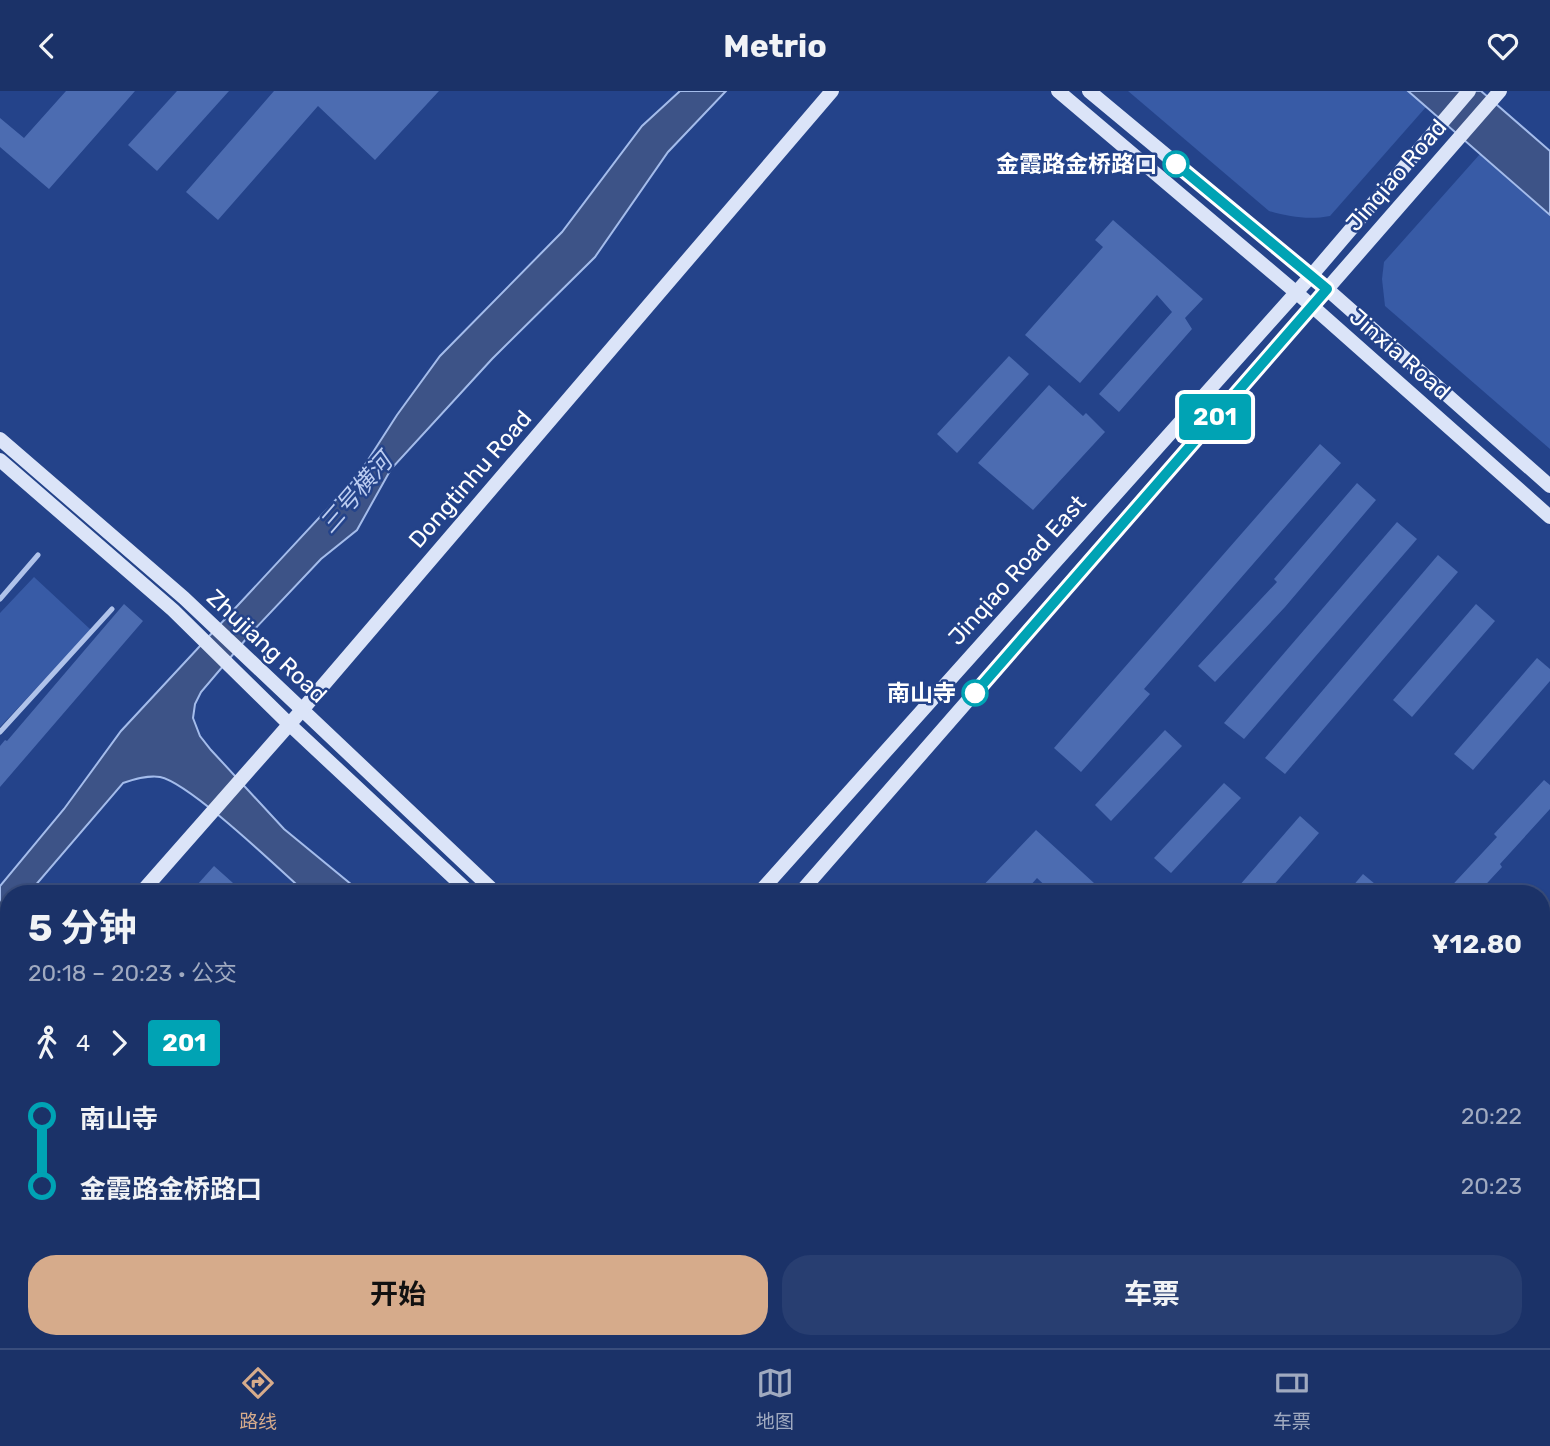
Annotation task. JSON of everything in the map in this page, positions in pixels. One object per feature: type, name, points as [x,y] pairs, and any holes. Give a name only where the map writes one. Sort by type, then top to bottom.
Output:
[{"type":"street","name":"Dongtinhu Road","points":[[148,885],[302,710],[832,91]]},
{"type":"street","name":"Jinxia Road","points":[[1058,91],[1312,306],[1550,517]]},
{"type":"street","name":"Jinxia Road","points":[[1089,91],[1327,289],[1550,486]]},
{"type":"street","name":"Jinqiao Road","points":[[1311,276],[1469,91]]},
{"type":"street","name":"Jinqiao Road","points":[[1327,289],[1499,93]]},
{"type":"street","name":"Jinqiao Road East","points":[[766,885],[1311,276]]},
{"type":"street","name":"Jinqiao Road East","points":[[807,885],[1327,289]]},
{"type":"street","name":"Zhujiang Road","points":[[0,439],[184,598],[487,885]]},
{"type":"street","name":"Zhujiang Road","points":[[0,460],[195,631],[289,724],[461,885]]},
{"type":"lane","points":[[0,599],[38,555]]},
{"type":"lane","points":[[0,732],[112,609]]},
{"type":"shaded area","points":[[1128,91],[1408,91],[1426,107],[1330,216],[1307,218],[1269,211]]},
{"type":"shaded area","points":[[1480,154],[1550,215],[1550,449],[1385,306],[1382,279],[1384,262]]},
{"type":"shaded area","points":[[34,577],[91,630],[0,727],[0,613]]},
{"type":"water","name":"三号横河","points":[[680,91],[726,91],[668,152],[595,257],[492,359],[391,469],[357,530],[321,559],[252,632],[201,692],[195,704],[193,718],[200,736],[211,750],[284,829],[352,885],[297,885],[192,794],[160,777],[151,777],[123,783],[36,885],[1,885],[64,809],[121,731],[357,477],[440,356],[562,232],[642,126]]},
{"type":"water","points":[[1408,91],[1481,91],[1550,151],[1550,215]]},
{"type":"building","points":[[66,91],[135,91],[49,189],[0,147],[0,118],[24,138]]},
{"type":"building","points":[[177,91],[229,91],[157,171],[128,145]]},
{"type":"building","points":[[274,91],[439,91],[375,160],[318,106],[218,220],[186,192]]},
{"type":"building","points":[[1113,220],[1203,299],[1185,318],[1192,329],[1119,412],[1099,394],[1172,312],[1157,295],[1080,383],[1025,335],[1103,247],[1095,240]]},
{"type":"building","points":[[1009,356],[1029,374],[957,453],[937,434]]},
{"type":"building","points":[[1049,385],[1083,416],[1086,413],[1105,432],[1033,510],[978,463]]},
{"type":"building","points":[[1320,444],[1341,463],[1144,689],[1150,694],[1081,772],[1054,748]]},
{"type":"building","points":[[1357,483],[1376,500],[1285,607],[1215,682],[1198,666],[1277,582],[1274,579]]},
{"type":"building","points":[[1397,522],[1417,539],[1244,739],[1224,723]]},
{"type":"building","points":[[1438,555],[1458,572],[1285,774],[1265,758]]},
{"type":"building","points":[[124,604],[143,621],[0,787],[0,746]]},
{"type":"building","points":[[1476,604],[1495,621],[1412,717],[1393,700]]},
{"type":"building","points":[[1537,658],[1550,669],[1550,681],[1473,770],[1454,754]]},
{"type":"building","points":[[1165,730],[1182,746],[1111,821],[1095,805]]},
{"type":"building","points":[[1544,780],[1550,785],[1550,809],[1500,864],[1502,867],[1485,885],[1452,885],[1497,837],[1494,834]]},
{"type":"building","points":[[1224,783],[1241,798],[1171,873],[1154,858]]},
{"type":"building","points":[[1300,816],[1319,833],[1274,885],[1240,885]]},
{"type":"building","points":[[1036,830],[1096,885],[1044,885],[1037,878],[1031,885],[984,885]]},
{"type":"building","points":[[214,866],[233,883],[231,885],[197,885]]},
{"type":"building","points":[[1363,874],[1376,885],[1354,885]]},
{"type":"bus line","name":"201","points":[[975,693],[1327,289],[1176,164]]},
{"type":"place","name":"金霞路金桥路口","points":[[1176,164]]},
{"type":"place","name":"南山寺","points":[[975,693]]}]
